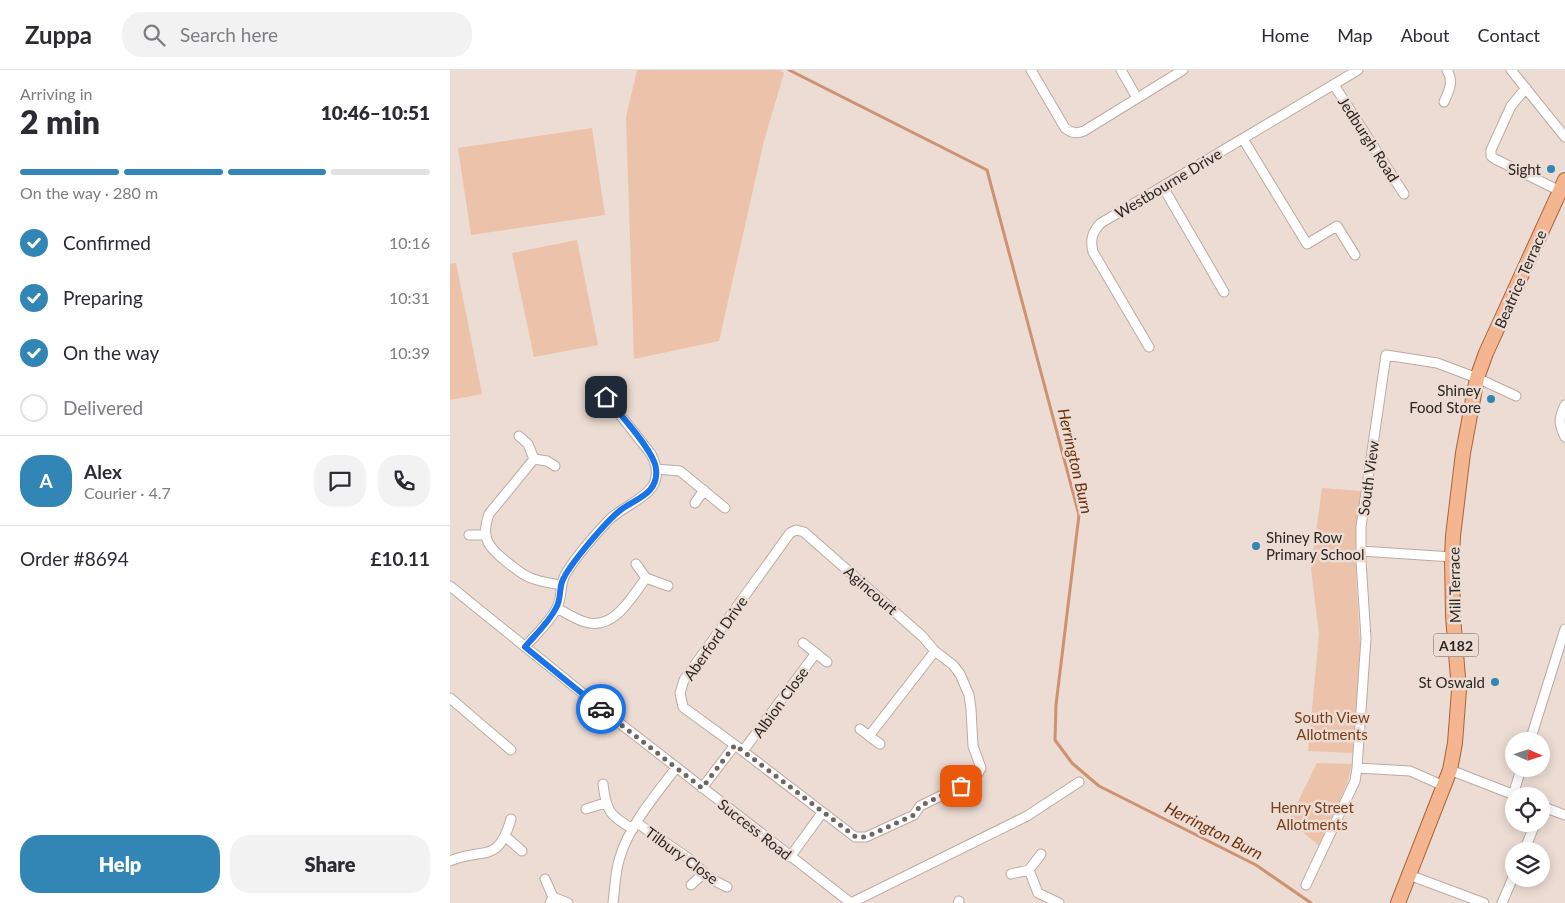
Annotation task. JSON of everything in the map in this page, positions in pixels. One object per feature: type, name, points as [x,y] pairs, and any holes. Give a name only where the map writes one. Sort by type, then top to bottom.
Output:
[{"type":"main road","name":"Beatrice Terrace","points":[[1478,378],[1486,353],[1562,186]]},
{"type":"main road","name":"Mill Terrace","points":[[1398,903],[1450,770],[1455,743],[1460,690],[1454,616],[1452,557],[1463,453],[1478,378]]},
{"type":"street","points":[[1032,70],[1065,128],[1071,132],[1078,133],[1183,70]]},
{"type":"street","points":[[1121,70],[1137,98]]},
{"type":"street","name":"Westbourne Drive","points":[[1149,347],[1097,261],[1091,245],[1091,236],[1095,229],[1102,223],[1358,70]]},
{"type":"street","points":[[1444,102],[1452,84],[1448,70]]},
{"type":"street","points":[[1511,70],[1565,136]]},
{"type":"street","name":"Jedburgh Road","points":[[1334,85],[1404,194]]},
{"type":"street","points":[[1526,88],[1512,106],[1491,150],[1491,156],[1562,186]]},
{"type":"street","points":[[1243,139],[1307,244],[1337,226],[1355,255]]},
{"type":"street","points":[[1163,187],[1224,292]]},
{"type":"street","name":"South View","points":[[1306,885],[1355,781],[1358,768],[1366,638],[1361,527],[1386,355],[1437,363],[1478,378],[1516,396]]},
{"type":"street","points":[[525,647],[559,603],[561,585],[574,562],[608,521],[623,508],[645,496],[650,491],[656,477],[656,469],[651,454],[595,383]]},
{"type":"street","points":[[1565,405],[1560,417],[1560,425],[1565,437]]},
{"type":"street","points":[[519,436],[528,444],[534,459]]},
{"type":"street","points":[[534,459],[489,514],[485,524],[484,535],[489,546],[520,572],[530,578],[561,585]]},
{"type":"street","points":[[534,459],[547,461],[555,466]]},
{"type":"street","points":[[656,469],[680,471],[725,508]]},
{"type":"street","points":[[695,503],[704,490]]},
{"type":"street","name":"Aberford Drive","points":[[804,532],[796,530],[790,534],[684,680],[680,693],[683,707],[856,837],[866,837],[914,815],[920,806],[975,779],[979,774]]},
{"type":"street","name":"Agincourt","points":[[804,532],[922,636],[960,674],[969,695],[972,709],[973,746],[981,768],[979,774]]},
{"type":"street","points":[[469,535],[484,535]]},
{"type":"street","points":[[1361,550],[1452,557]]},
{"type":"street","points":[[636,564],[646,578],[668,586]]},
{"type":"street","points":[[556,608],[586,622],[605,623],[615,617],[646,578]]},
{"type":"street","name":"Success Road","points":[[450,586],[676,768],[851,903]]},
{"type":"street","points":[[1533,732],[1565,629]]},
{"type":"street","name":"Albion Close","points":[[803,643],[827,662]]},
{"type":"street","points":[[869,736],[935,651]]},
{"type":"street","name":"Albion Close","points":[[743,752],[816,653]]},
{"type":"street","points":[[450,698],[511,750]]},
{"type":"street","points":[[860,729],[880,744]]},
{"type":"street","points":[[702,788],[735,745]]},
{"type":"street","points":[[613,903],[620,855],[644,810],[676,768]]},
{"type":"street","points":[[1358,768],[1410,771],[1444,786]]},
{"type":"street","points":[[1450,770],[1505,792]]},
{"type":"street","points":[[851,903],[1027,816],[1079,782]]},
{"type":"street","points":[[586,809],[605,803],[603,784]]},
{"type":"street","name":"Tilbury Close","points":[[605,803],[612,815],[635,826],[691,860],[704,873],[727,887]]},
{"type":"street","points":[[1550,810],[1565,815]]},
{"type":"street","points":[[790,857],[822,813]]},
{"type":"street","points":[[450,861],[493,851],[500,846],[506,837],[511,819]]},
{"type":"street","points":[[506,837],[522,851]]},
{"type":"street","points":[[1011,874],[1029,870],[1041,854]]},
{"type":"street","points":[[1029,870],[1038,893],[1059,903]]},
{"type":"street","points":[[691,885],[704,873]]},
{"type":"street","points":[[1409,875],[1484,903]]},
{"type":"street","points":[[545,879],[552,900],[568,903]]},
{"type":"street","points":[[1502,903],[1509,887]]},
{"type":"green space","points":[[637,70],[779,70],[784,73],[764,141],[719,341],[634,359],[626,117]]},
{"type":"green space","points":[[592,128],[605,215],[471,235],[458,148]]},
{"type":"green space","points":[[577,240],[598,345],[534,357],[512,253]]},
{"type":"green space","points":[[456,263],[482,394],[450,400],[450,264]]},
{"type":"green space","name":"South View Allotments","points":[[1322,488],[1361,491],[1355,557],[1360,645],[1353,753],[1308,751],[1319,634],[1311,569]]},
{"type":"green space","name":"Henry Street Allotments","points":[[1317,763],[1352,764],[1347,784],[1319,846],[1289,820]]},
{"type":"waterway","name":"Herrington Burn","points":[[789,70],[987,170],[1079,515],[1056,705],[1055,740],[1072,763],[1099,786],[1256,865],[1311,903]]},
{"type":"way so far","points":[[601,709],[702,788],[735,745],[856,837],[866,837],[914,815],[920,806],[961,786]]},
{"type":"place","name":"Sight","points":[[1551,169]]},
{"type":"place","name":"Shiney Food Store","points":[[1491,399]]},
{"type":"place","name":"Shiney Row Primary School","points":[[1256,546]]},
{"type":"place","name":"St Oswald","points":[[1495,682]]},
{"type":"route","points":[[601,709],[525,647],[555,611],[559,603],[562,583],[574,562],[608,521],[623,508],[645,496],[654,484],[656,477],[655,461],[606,397]]}]
